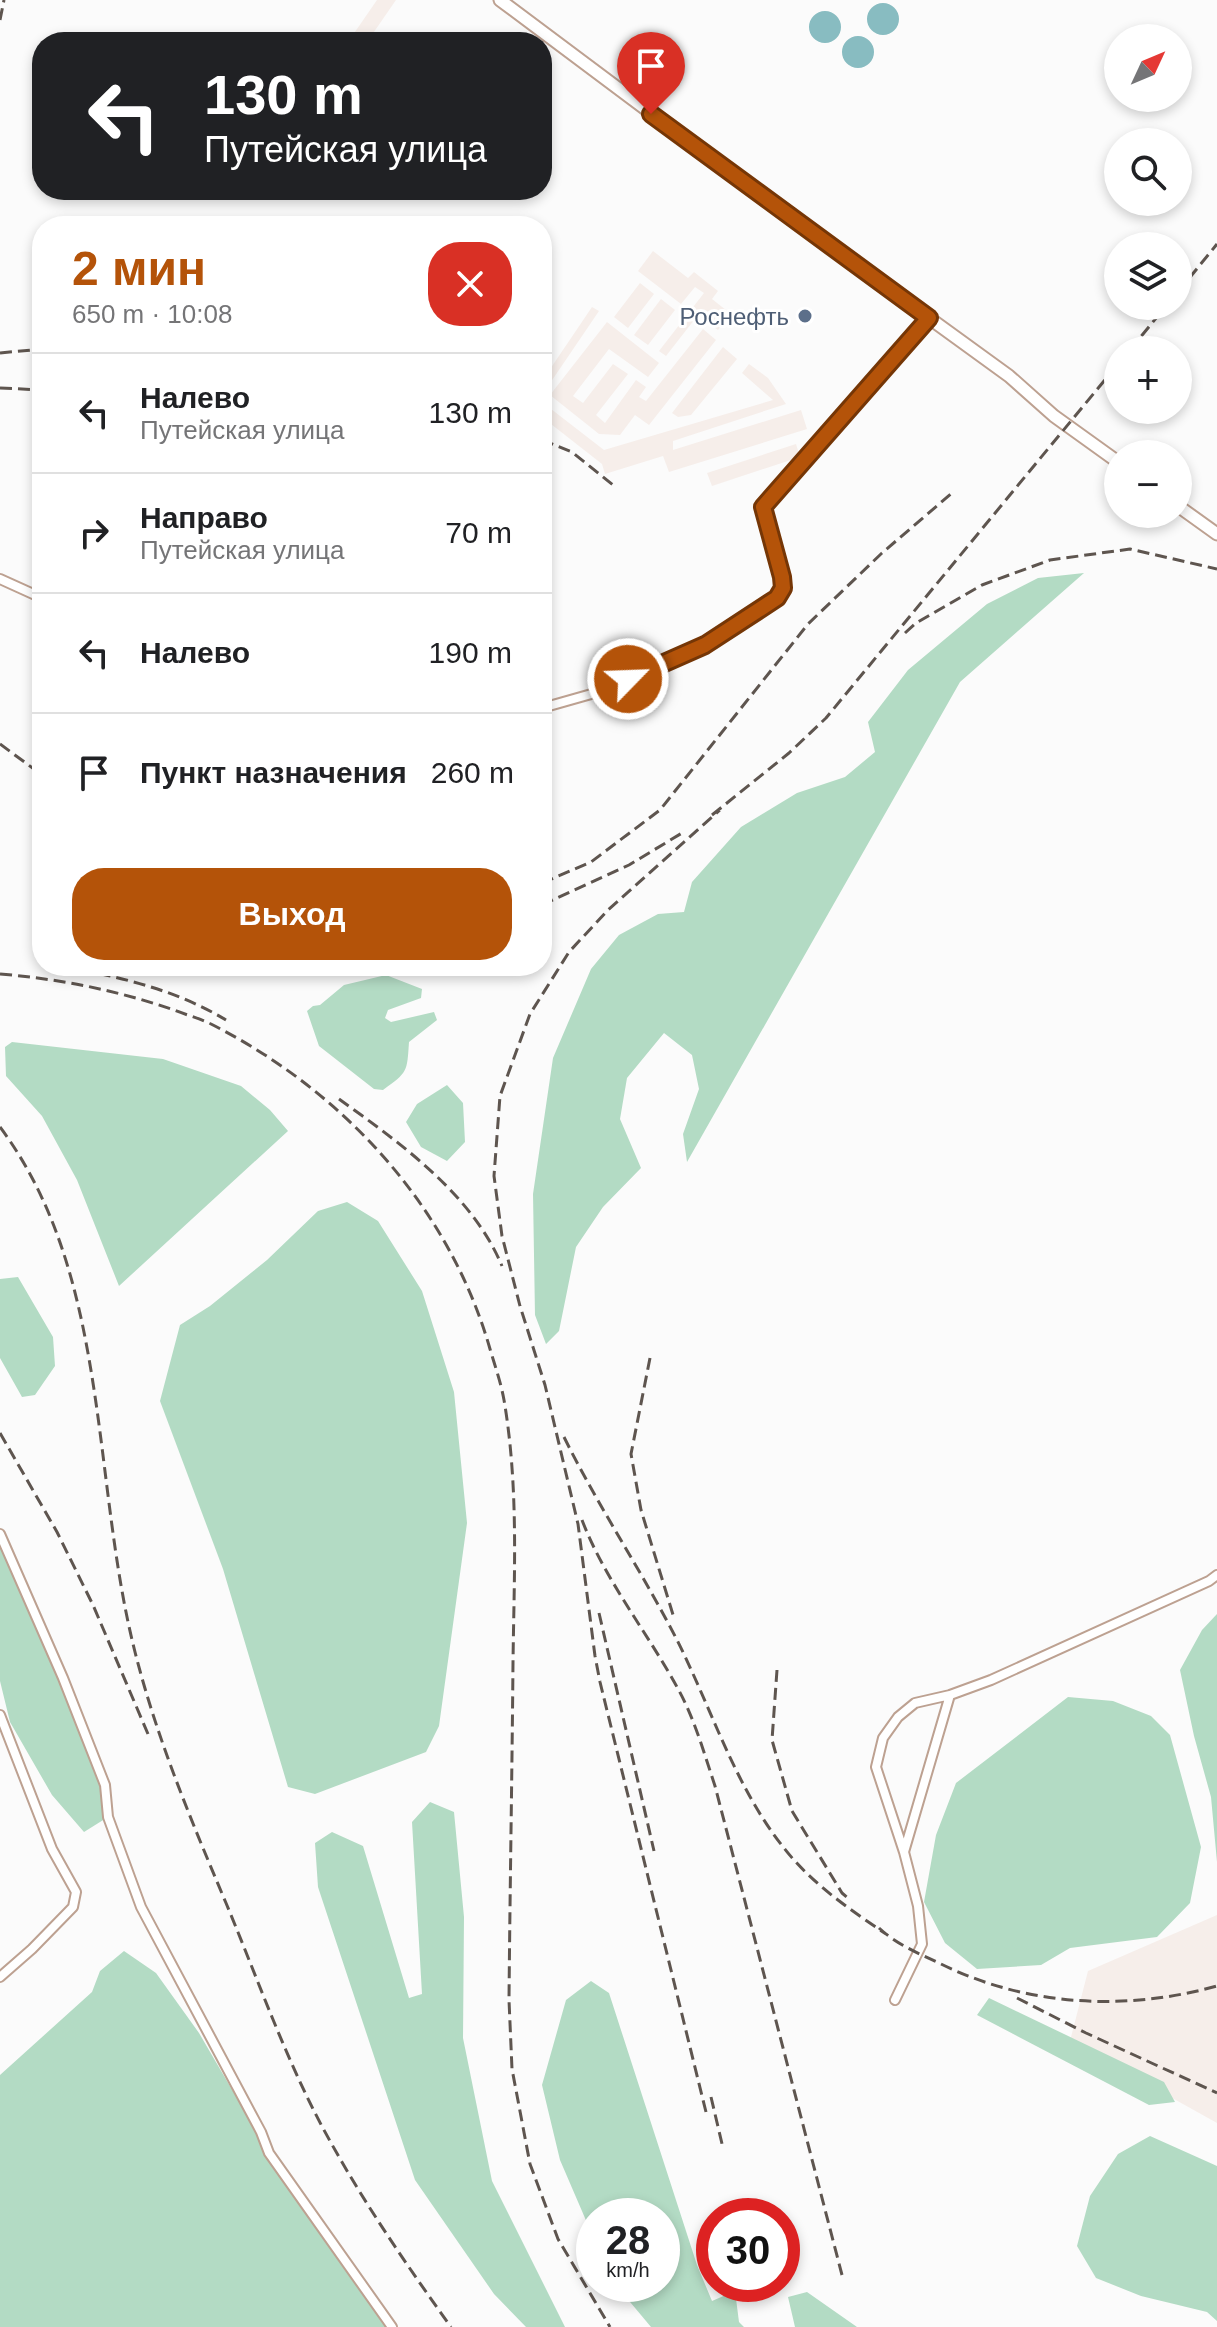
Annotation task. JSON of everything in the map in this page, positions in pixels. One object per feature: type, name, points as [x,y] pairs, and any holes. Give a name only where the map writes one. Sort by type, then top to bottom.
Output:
[{"type":"street","points":[[500,0],[543,32]]},
{"type":"street","points":[[552,39],[1009,376],[1054,416],[1104,452]]},
{"type":"street","points":[[552,705],[602,691],[705,645],[777,598],[783,588],[782,577],[763,507],[929,318]]},
{"type":"street","points":[[1192,516],[1217,534]]},
{"type":"street","points":[[0,579],[32,593]]},
{"type":"street","points":[[0,1534],[57,1664],[105,1785],[108,1817],[141,1907],[261,2132],[269,2153],[392,2327]]},
{"type":"street","points":[[895,2000],[922,1944],[918,1906],[904,1852],[876,1767],[883,1738],[898,1717],[915,1703],[950,1695],[991,1680],[1217,1575]]},
{"type":"street","points":[[904,1852],[950,1695]]},
{"type":"street","points":[[0,1715],[52,1849],[76,1892],[73,1907],[0,1977]]},
{"type":"shaded area","points":[[377,0],[396,0],[374,32],[355,32]]},
{"type":"shaded area","points":[[653,251],[688,278],[694,272],[718,291],[712,299],[731,314],[718,330],[698,315],[666,356],[659,351],[704,293],[695,287],[681,304],[638,271]]},
{"type":"shaded area","points":[[640,283],[654,294],[628,328],[614,317]]},
{"type":"shaded area","points":[[661,299],[675,310],[648,345],[634,335]]},
{"type":"shaded area","points":[[592,307],[599,311],[552,380],[552,366]]},
{"type":"shaded area","points":[[607,322],[659,363],[648,377],[609,349],[573,396],[583,403],[613,364],[628,374],[596,415],[605,423],[636,380],[646,387],[639,397],[646,401],[703,329],[716,340],[649,425],[635,415],[620,435],[599,434],[552,397],[552,392]]},
{"type":"shaded area","points":[[723,347],[737,359],[691,415],[678,417],[672,413]]},
{"type":"shaded area","points":[[749,364],[768,378],[786,404],[673,441],[673,450],[801,410],[807,429],[669,472],[663,456],[605,474],[602,464],[552,425],[552,410],[604,450],[773,400],[742,373]]},
{"type":"shaded area","points":[[796,444],[800,457],[712,486],[707,473]]},
{"type":"shaded area","points":[[1217,1915],[1217,2123],[1070,2041],[1088,1971]]},
{"type":"green space","points":[[1084,573],[960,682],[687,1162],[683,1134],[699,1089],[692,1055],[664,1033],[627,1078],[620,1119],[641,1168],[603,1207],[576,1247],[559,1331],[546,1344],[535,1315],[533,1194],[553,1058],[591,969],[619,935],[658,914],[684,912],[692,882],[741,827],[797,793],[845,777],[875,752],[868,722],[908,670],[987,604],[1038,578]]},
{"type":"green space","points":[[389,976],[422,989],[421,998],[388,1010],[385,1018],[391,1022],[434,1012],[437,1020],[409,1042],[405,1070],[383,1090],[374,1089],[319,1046],[307,1011],[320,1005],[344,985]]},
{"type":"green space","points":[[12,1042],[163,1059],[241,1086],[270,1110],[288,1131],[119,1286],[77,1180],[42,1116],[6,1076],[5,1047]]},
{"type":"green space","points":[[447,1085],[463,1103],[465,1142],[447,1161],[421,1147],[406,1122],[417,1104]]},
{"type":"green space","points":[[347,1202],[378,1221],[422,1291],[454,1392],[467,1523],[439,1726],[426,1752],[315,1794],[288,1787],[223,1569],[160,1401],[180,1325],[210,1306],[267,1260],[318,1211]]},
{"type":"green space","points":[[18,1277],[53,1337],[55,1366],[35,1395],[22,1397],[0,1358],[0,1279]]},
{"type":"green space","points":[[0,1540],[105,1785],[108,1817],[84,1832],[52,1795],[10,1722],[0,1681]]},
{"type":"green space","points":[[1217,1614],[1217,1862],[1211,1797],[1180,1670],[1202,1630]]},
{"type":"green space","points":[[1068,1697],[1113,1701],[1151,1716],[1170,1735],[1201,1847],[1190,1903],[1157,1937],[1070,1948],[1041,1965],[977,1969],[945,1943],[924,1902],[936,1835],[956,1783]]},
{"type":"green space","points":[[430,1802],[454,1812],[464,1917],[463,2038],[492,2181],[565,2327],[526,2327],[494,2294],[415,2180],[318,1887],[315,1843],[332,1832],[363,1846],[409,1998],[422,1994],[412,1822]]},
{"type":"green space","points":[[124,1951],[156,1973],[199,2033],[269,2153],[392,2327],[0,2327],[0,2075],[92,1992],[100,1971]]},
{"type":"green space","points":[[591,1981],[609,1993],[675,2198],[576,2198],[560,2160],[542,2085],[566,2000]]},
{"type":"green space","points":[[989,1998],[1164,2082],[1175,2102],[1149,2105],[977,2015]]},
{"type":"green space","points":[[1150,2136],[1217,2166],[1217,2321],[1207,2312],[1141,2296],[1096,2278],[1077,2246],[1090,2196],[1118,2154]]},
{"type":"green space","points":[[680,2212],[696,2262],[696,2302],[736,2302],[739,2322],[744,2327],[651,2327],[630,2302],[680,2302]]},
{"type":"green space","points":[[807,2292],[857,2327],[795,2327],[789,2302],[800,2302],[800,2294]]},
{"type":"water","points":[[883,3],[894,8],[899,19],[894,30],[883,35],[872,30],[867,19],[872,8]]},
{"type":"water","points":[[825,11],[836,16],[841,27],[836,38],[825,43],[814,38],[809,27],[814,16]]},
{"type":"water","points":[[858,36],[869,41],[874,52],[869,63],[858,68],[847,63],[842,52],[847,41]]},
{"type":"railway","points":[[0,20],[4,0]]},
{"type":"railway","points":[[1192,275],[1217,244]]},
{"type":"railway","points":[[1141,336],[1155,320]]},
{"type":"railway","points":[[0,353],[32,350]]},
{"type":"railway","points":[[712,815],[789,753],[826,718],[1104,381]]},
{"type":"railway","points":[[0,388],[32,390]]},
{"type":"railway","points":[[552,444],[572,452],[613,485]]},
{"type":"railway","points":[[552,879],[591,862],[660,810],[808,624],[882,553],[952,493]]},
{"type":"railway","points":[[905,633],[916,623],[982,585],[1050,560],[1130,549],[1217,569]]},
{"type":"railway","points":[[0,744],[32,768]]},
{"type":"railway","points":[[706,2112],[600,1682],[578,1524],[545,1385],[502,1236],[494,1176],[500,1096],[530,1014],[569,952],[608,910],[720,810]]},
{"type":"railway","points":[[552,900],[629,865],[682,833]]},
{"type":"railway","points":[[0,974],[88,986],[152,1003],[206,1022],[259,1051],[305,1083],[385,1158],[419,1201],[448,1247],[472,1297],[503,1394],[514,1499],[509,2000],[512,2069],[530,2164],[558,2239],[610,2327]]},
{"type":"railway","points":[[110,976],[192,1002],[226,1020]]},
{"type":"railway","points":[[339,1099],[409,1152],[453,1193],[489,1240],[502,1266]]},
{"type":"railway","points":[[0,1127],[36,1185],[62,1248],[80,1313],[93,1380],[121,1586],[144,1684],[176,1779],[275,2024],[315,2112],[373,2213],[451,2327]]},
{"type":"railway","points":[[650,1358],[631,1454],[641,1510],[674,1618]]},
{"type":"railway","points":[[0,1433],[57,1532],[93,1605],[148,1734]]},
{"type":"railway","points":[[564,1437],[676,1638],[738,1773],[767,1824],[795,1861],[818,1884],[886,1934]]},
{"type":"railway","points":[[582,1520],[614,1585],[677,1687],[698,1735],[715,1786],[842,2275]]},
{"type":"railway","points":[[599,1613],[654,1851]]},
{"type":"railway","points":[[777,1670],[772,1740],[792,1811],[842,1893],[850,1900]]},
{"type":"railway","points":[[879,1928],[906,1947],[970,1977],[1039,1996],[1074,2000],[1146,1999],[1217,1986]]},
{"type":"railway","points":[[1017,1998],[1217,2093]]},
{"type":"railway","points":[[711,2097],[723,2148]]},
{"type":"place","name":"Роснефть","points":[[805,316]]},
{"type":"route","points":[[628,679],[705,645],[777,598],[783,588],[782,577],[763,507],[929,318],[651,114]]}]
